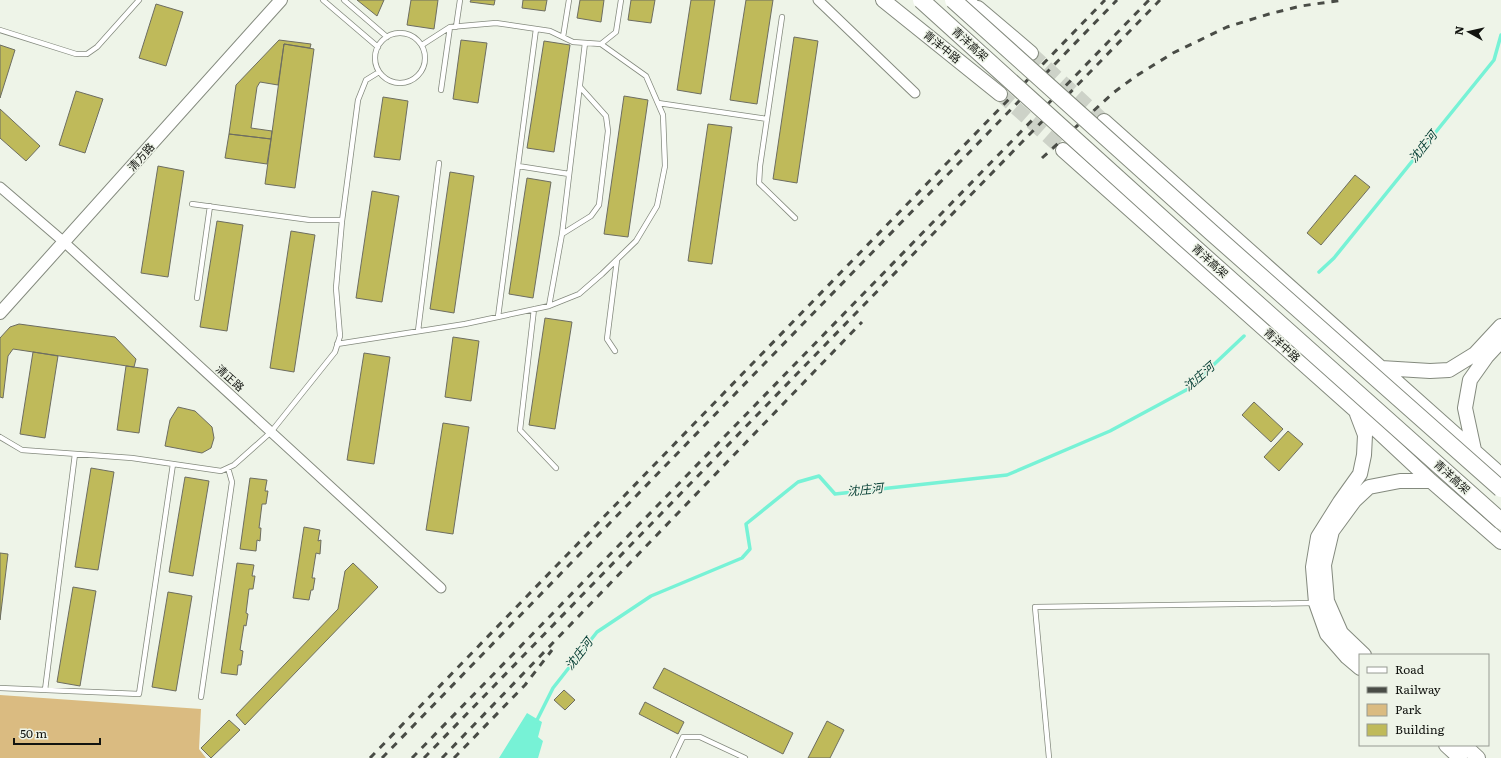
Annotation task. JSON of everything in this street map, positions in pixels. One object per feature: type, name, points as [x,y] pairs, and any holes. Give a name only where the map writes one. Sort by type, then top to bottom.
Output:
[{"type":"highway","name":"青洋高架","points":[[921,0],[1184,238],[1501,521]]},
{"type":"highway","name":"青洋高架","points":[[953,0],[1026,57],[1501,489]]},
{"type":"highway","points":[[966,0],[1026,57]]},
{"type":"main road","name":"青洋中路","points":[[883,0],[1000,94]]},
{"type":"main road","points":[[969,0],[1026,57]]},
{"type":"main road","points":[[980,0],[1026,57]]},
{"type":"main road","points":[[1104,121],[1501,475]]},
{"type":"main road","name":"青洋中路","points":[[1062,150],[1355,410],[1431,481],[1501,542]]},
{"type":"main road","points":[[1381,368],[1430,371],[1449,370],[1475,354],[1501,326]]},
{"type":"main road","points":[[1474,450],[1465,408],[1470,380],[1487,356],[1501,341]]},
{"type":"main road","points":[[1355,410],[1365,435],[1364,455],[1360,474],[1318,537],[1313,567],[1316,603],[1327,634],[1347,657],[1359,667]]},
{"type":"main road","points":[[1363,654],[1341,633],[1327,601],[1324,565],[1332,531],[1354,502],[1369,487],[1400,481],[1431,481]]},
{"type":"main road","points":[[1447,746],[1460,758]]},
{"type":"main road","points":[[1465,746],[1478,758]]},
{"type":"street","name":"清方路","points":[[0,313],[281,0]]},
{"type":"street","points":[[818,0],[915,93]]},
{"type":"street","name":"清正路","points":[[0,187],[64,242],[441,588]]},
{"type":"lane","points":[[0,30],[76,54],[87,54],[97,47],[139,0]]},
{"type":"lane","points":[[323,0],[378,47]]},
{"type":"lane","points":[[344,0],[387,37]]},
{"type":"lane","points":[[456,27],[460,0]]},
{"type":"lane","points":[[563,37],[569,0]]},
{"type":"lane","points":[[601,44],[616,32],[621,0]]},
{"type":"lane","points":[[782,17],[760,166],[760,183],[796,218]]},
{"type":"lane","points":[[337,344],[465,324],[549,306],[578,294],[617,260],[636,241],[658,206],[665,166],[663,115],[646,76],[601,44],[573,42],[550,31],[496,23],[450,27],[422,45]]},
{"type":"lane","points":[[441,90],[450,27]]},
{"type":"lane","points":[[498,317],[536,29]]},
{"type":"lane","points":[[400,32],[416,38],[422,45],[426,62],[423,70],[417,78],[403,84],[395,83],[387,80],[379,72],[375,61],[375,53],[383,39],[387,37],[391,34],[400,32]]},
{"type":"lane","points":[[549,306],[562,234],[585,43]]},
{"type":"lane","points":[[0,437],[22,450],[132,458],[221,471],[234,465],[271,432],[335,352],[340,336],[336,288],[342,220],[358,100],[366,80],[379,72]]},
{"type":"lane","points":[[562,234],[591,216],[599,205],[608,131],[606,116],[580,87]]},
{"type":"lane","points":[[658,103],[767,119]]},
{"type":"lane","points":[[418,331],[440,164]]},
{"type":"lane","points":[[518,166],[569,174]]},
{"type":"lane","points":[[192,204],[310,220],[342,220]]},
{"type":"lane","points":[[197,298],[210,206]]},
{"type":"lane","points":[[616,351],[606,339],[617,260]]},
{"type":"lane","points":[[534,309],[520,430],[556,468]]},
{"type":"lane","points":[[45,690],[74,454]]},
{"type":"lane","points":[[0,688],[139,694],[173,464]]},
{"type":"lane","points":[[201,698],[232,482],[228,468]]},
{"type":"lane","points":[[1049,758],[1035,608],[1316,603]]},
{"type":"lane","points":[[673,758],[683,737],[700,737],[745,758]]},
{"type":"green space","points":[[0,695],[201,709],[199,749],[206,758],[0,758]]},
{"type":"shaded area","points":[[527,713],[542,722],[538,737],[543,741],[538,758],[499,758]]},
{"type":"building","points":[[357,0],[384,0],[377,16]]},
{"type":"building","points":[[411,0],[438,0],[434,29],[407,25]]},
{"type":"building","points":[[471,0],[495,0],[494,5],[470,2]]},
{"type":"building","points":[[523,0],[547,0],[545,11],[522,8]]},
{"type":"building","points":[[580,0],[604,0],[601,22],[577,18]]},
{"type":"building","points":[[631,0],[655,0],[651,23],[628,20]]},
{"type":"building","points":[[691,0],[715,0],[701,94],[677,90]]},
{"type":"building","points":[[746,0],[773,0],[757,104],[730,100]]},
{"type":"building","points":[[156,4],[183,12],[166,66],[139,58]]},
{"type":"building","points":[[794,37],[818,41],[797,183],[773,179]]},
{"type":"building","points":[[279,40],[311,44],[310,48],[284,44],[278,85],[260,82],[257,87],[251,128],[272,131],[271,139],[229,134],[236,85]]},
{"type":"building","points":[[461,40],[487,43],[478,103],[453,99]]},
{"type":"building","points":[[544,41],[570,45],[554,152],[527,148]]},
{"type":"building","points":[[284,44],[314,49],[295,188],[265,184]]},
{"type":"building","points":[[0,45],[15,50],[0,98]]},
{"type":"building","points":[[76,91],[103,99],[85,153],[59,145]]},
{"type":"building","points":[[624,96],[648,100],[628,237],[604,234]]},
{"type":"building","points":[[383,97],[408,101],[400,160],[374,157]]},
{"type":"building","points":[[0,109],[40,146],[26,161],[0,138]]},
{"type":"building","points":[[708,124],[732,127],[712,264],[688,261]]},
{"type":"building","points":[[229,134],[271,139],[267,164],[225,158]]},
{"type":"building","points":[[158,166],[184,171],[168,277],[141,273]]},
{"type":"building","points":[[450,172],[474,176],[454,313],[430,309]]},
{"type":"building","points":[[1355,175],[1370,187],[1321,245],[1307,233]]},
{"type":"building","points":[[527,178],[551,182],[533,298],[509,294]]},
{"type":"building","points":[[372,191],[399,196],[382,302],[356,298]]},
{"type":"building","points":[[217,221],[243,225],[227,331],[200,327]]},
{"type":"building","points":[[291,231],[315,235],[294,372],[270,368]]},
{"type":"building","points":[[545,318],[572,322],[555,429],[529,425]]},
{"type":"building","points":[[19,324],[115,337],[136,359],[134,367],[13,349],[8,356],[3,398],[0,397],[0,338],[10,327]]},
{"type":"building","points":[[453,337],[479,341],[471,401],[445,397]]},
{"type":"building","points":[[33,352],[58,356],[45,438],[20,434]]},
{"type":"building","points":[[364,353],[390,357],[374,464],[347,460]]},
{"type":"building","points":[[126,366],[148,369],[139,433],[117,430]]},
{"type":"building","points":[[1254,402],[1283,429],[1271,442],[1242,415]]},
{"type":"building","points":[[178,407],[195,411],[212,427],[214,438],[211,448],[202,453],[165,446],[170,420]]},
{"type":"building","points":[[443,423],[469,427],[453,534],[426,530]]},
{"type":"building","points":[[1288,431],[1303,444],[1279,471],[1264,457]]},
{"type":"building","points":[[91,468],[114,472],[98,570],[75,567]]},
{"type":"building","points":[[185,477],[209,481],[193,576],[169,572]]},
{"type":"building","points":[[250,478],[267,480],[265,491],[268,491],[266,504],[262,504],[259,528],[261,528],[260,541],[257,540],[256,551],[240,549]]},
{"type":"building","points":[[304,527],[320,530],[318,541],[321,540],[320,554],[316,553],[312,578],[315,578],[313,590],[311,590],[309,600],[293,598]]},
{"type":"building","points":[[0,553],[8,554],[0,620]]},
{"type":"building","points":[[237,563],[254,565],[252,576],[255,576],[253,589],[249,589],[246,613],[248,614],[246,626],[244,625],[240,650],[243,651],[241,665],[238,665],[237,675],[221,673]]},
{"type":"building","points":[[353,563],[378,587],[245,725],[236,715],[338,609],[345,571]]},
{"type":"building","points":[[73,587],[96,591],[80,686],[57,682]]},
{"type":"building","points":[[168,592],[192,596],[176,691],[152,687]]},
{"type":"building","points":[[664,668],[793,733],[783,754],[653,688]]},
{"type":"building","points":[[564,690],[575,700],[565,710],[554,700]]},
{"type":"building","points":[[645,702],[684,722],[678,734],[639,714]]},
{"type":"building","points":[[229,720],[240,730],[211,758],[201,748]]},
{"type":"building","points":[[827,721],[844,730],[830,758],[808,758]]},
{"type":"waterway","name":"沈庄河","points":[[1319,272],[1334,258],[1494,60],[1501,35]]},
{"type":"waterway","name":"沈庄河","points":[[536,722],[553,688],[597,632],[651,596],[742,558],[750,549],[746,524],[798,482],[819,476],[835,494],[1007,475],[1110,431],[1188,389],[1244,336]]},
{"type":"tunnel","points":[[1031,53],[1104,121]]},
{"type":"tunnel","points":[[1000,94],[1063,150]]},
{"type":"railway","points":[[370,758],[1105,0]]},
{"type":"railway","points":[[382,758],[1117,0]]},
{"type":"railway","points":[[412,758],[1149,0]]},
{"type":"railway","points":[[424,758],[1160,0]]},
{"type":"railway","points":[[1042,158],[1113,93],[1136,76],[1173,53],[1227,27],[1301,6],[1343,0]]},
{"type":"railway","points":[[442,758],[862,322]]},
{"type":"railway","points":[[454,758],[525,685],[552,650]]}]
